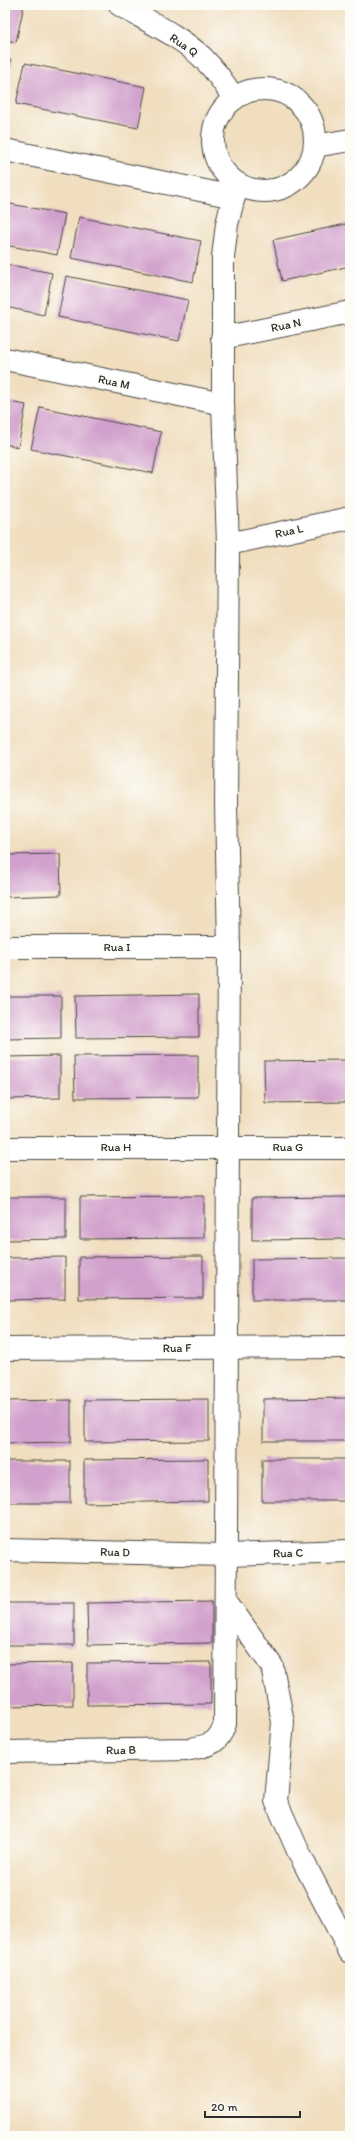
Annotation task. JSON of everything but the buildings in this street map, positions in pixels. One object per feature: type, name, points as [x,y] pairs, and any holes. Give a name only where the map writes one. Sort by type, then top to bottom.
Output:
[{"type":"street","name":"Rua Q","points":[[120,5],[175,38],[202,57],[220,78],[234,99]]},
{"type":"street","points":[[5,150],[236,190],[265,191],[286,186],[303,173],[311,160],[315,146],[315,132],[310,118],[302,106],[290,96],[277,91],[262,89],[248,92],[234,99],[224,109],[216,121],[213,135],[213,150],[218,163],[236,190],[227,224],[223,258],[222,338],[228,544],[226,805],[228,947],[226,1147],[226,1601],[272,1666],[283,1722],[276,1801],[299,1853],[350,1952]]},
{"type":"street","points":[[315,146],[350,140]]},
{"type":"street","name":"Rua N","points":[[222,338],[350,312]]},
{"type":"street","name":"Rua M","points":[[5,359],[223,404]]},
{"type":"street","name":"Rua L","points":[[228,544],[350,518]]},
{"type":"street","name":"Rua I","points":[[5,947],[228,947]]},
{"type":"street","name":"Rua G","points":[[226,1147],[350,1148]]},
{"type":"street","name":"Rua H","points":[[5,1148],[226,1147]]},
{"type":"street","name":"Rua F","points":[[5,1350],[350,1347]]},
{"type":"street","name":"Rua D","points":[[5,1550],[226,1555]]},
{"type":"street","name":"Rua C","points":[[226,1555],[350,1551]]},
{"type":"street","name":"Rua B","points":[[5,1752],[191,1749],[210,1745],[221,1736],[225,1724],[226,1601]]}]
